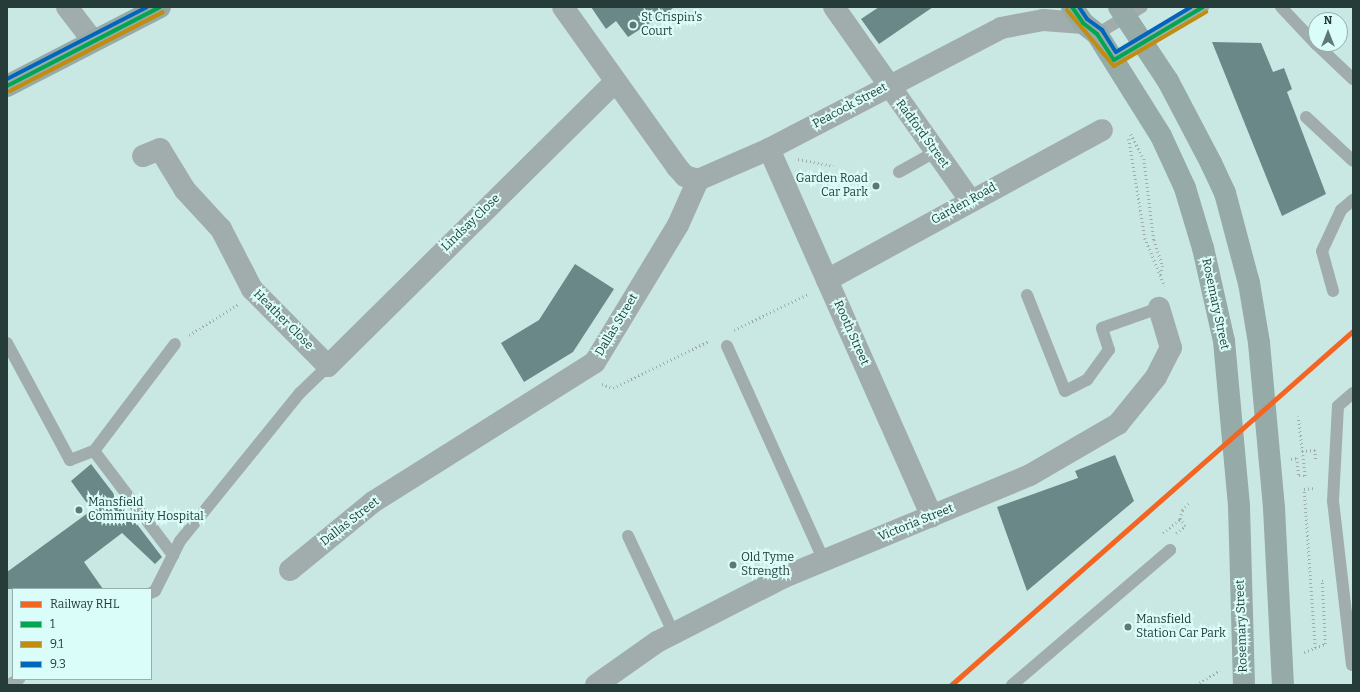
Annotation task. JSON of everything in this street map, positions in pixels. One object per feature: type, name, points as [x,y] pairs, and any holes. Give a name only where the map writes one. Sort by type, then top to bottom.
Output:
[{"type":"highway","points":[[7,86],[160,7]]},
{"type":"highway","points":[[1129,10],[1141,43],[1188,116],[1225,193],[1249,283],[1259,343],[1274,508],[1283,685]]},
{"type":"highway","name":"Rosemary Street","points":[[1084,21],[1114,60],[1161,136],[1185,188],[1203,248],[1224,341],[1240,506],[1244,685]]},
{"type":"street","points":[[67,7],[94,41]]},
{"type":"street","points":[[563,7],[677,167],[685,176],[698,180]]},
{"type":"street","name":"Radford Street","points":[[834,7],[888,86],[970,200]]},
{"type":"street","name":"Peacock Street","points":[[1001,28],[1018,7]]},
{"type":"street","name":"Peacock Street","points":[[698,180],[769,149],[1001,28],[1043,20],[1084,21]]},
{"type":"street","name":"Lindsay Close","points":[[328,366],[615,82]]},
{"type":"street","name":"Garden Road","points":[[828,282],[970,200],[1102,130]]},
{"type":"street","name":"Heather Close","points":[[143,156],[160,149],[185,190],[221,229],[256,293],[328,366]]},
{"type":"street","name":"Rooth Street","points":[[769,149],[932,517]]},
{"type":"street","name":"Dallas Street","points":[[290,570],[373,502],[595,362],[678,225],[698,180]]},
{"type":"street","name":"Victoria Street","points":[[596,685],[674,634],[784,577],[932,517],[1030,475],[1118,424],[1156,378],[1171,348],[1162,298]]},
{"type":"lane","points":[[1114,60],[1203,7]]},
{"type":"lane","points":[[1281,7],[1308,36]]},
{"type":"lane","points":[[1084,21],[1129,10]]},
{"type":"lane","points":[[1324,52],[1353,79]]},
{"type":"lane","points":[[1306,117],[1353,162]]},
{"type":"lane","points":[[899,172],[935,152]]},
{"type":"lane","points":[[1333,291],[1322,251],[1341,210],[1353,200]]},
{"type":"lane","points":[[1027,296],[1065,391],[1087,380],[1109,350],[1102,328],[1162,298]]},
{"type":"lane","points":[[7,343],[70,460],[94,452],[175,344]]},
{"type":"lane","points":[[727,346],[824,561]]},
{"type":"lane","points":[[152,592],[155,591],[180,541],[300,393],[328,366]]},
{"type":"lane","points":[[1352,665],[1333,501],[1338,406],[1353,393]]},
{"type":"lane","points":[[94,452],[172,555]]},
{"type":"lane","points":[[628,536],[674,634]]},
{"type":"lane","points":[[1012,685],[1170,550]]},
{"type":"path","points":[[1129,131],[1144,159],[1154,240],[1163,266],[1160,276]]},
{"type":"path","points":[[1129,139],[1145,238],[1160,276],[1162,298]]},
{"type":"path","points":[[728,332],[828,282]]},
{"type":"path","points":[[175,344],[256,293]]},
{"type":"path","points":[[574,375],[613,388],[714,339]]},
{"type":"path","points":[[1297,458],[1299,476],[1305,476],[1298,416]]},
{"type":"path","points":[[1318,488],[1304,489],[1315,648],[1325,644],[1323,588]]},
{"type":"path","points":[[1175,534],[1185,526],[1180,519],[1182,510],[1190,502]]},
{"type":"path","points":[[1196,685],[1223,669]]},
{"type":"building","name":"St Crispin's Court","points":[[591,7],[675,7],[628,37],[616,21],[606,29]]},
{"type":"building","points":[[879,7],[933,7],[879,44],[861,19]]},
{"type":"building","points":[[1212,42],[1261,43],[1273,72],[1284,68],[1292,89],[1287,92],[1326,194],[1282,216]]},
{"type":"building","points":[[575,264],[614,289],[573,352],[524,382],[501,343],[539,320]]},
{"type":"building","points":[[1115,455],[1134,501],[1027,591],[997,507],[1078,478],[1075,471]]},
{"type":"building","points":[[91,464],[162,557],[155,564],[122,533],[84,562],[102,588],[7,589],[7,572],[92,510],[71,481]]},
{"type":"rail line","name":"RHL","points":[[951,685],[1353,331]]},
{"type":"transit line","name":"9.3","points":[[7,79],[147,7]]},
{"type":"transit line","name":"1","points":[[7,86],[160,7]]},
{"type":"transit line","name":"1","points":[[1072,7],[1083,23],[1097,34],[1114,60]]},
{"type":"transit line","name":"9.3","points":[[1079,7],[1087,19],[1102,30],[1116,52],[1191,7]]},
{"type":"transit line","name":"1","points":[[1114,60],[1203,7]]},
{"type":"transit line","name":"9.1","points":[[1067,10],[1114,66],[1206,12]]},
{"type":"transit line","name":"9.1","points":[[10,91],[163,12]]},
{"type":"place","name":"St Crispin's Court","points":[[633,25]]},
{"type":"place","name":"Garden Road Car Park","points":[[876,186]]},
{"type":"place","name":"Mansfield Community Hospital","points":[[79,510]]},
{"type":"place","name":"Old Tyme Strength","points":[[733,565]]},
{"type":"place","name":"Mansfield Station Car Park","points":[[1128,627]]}]
